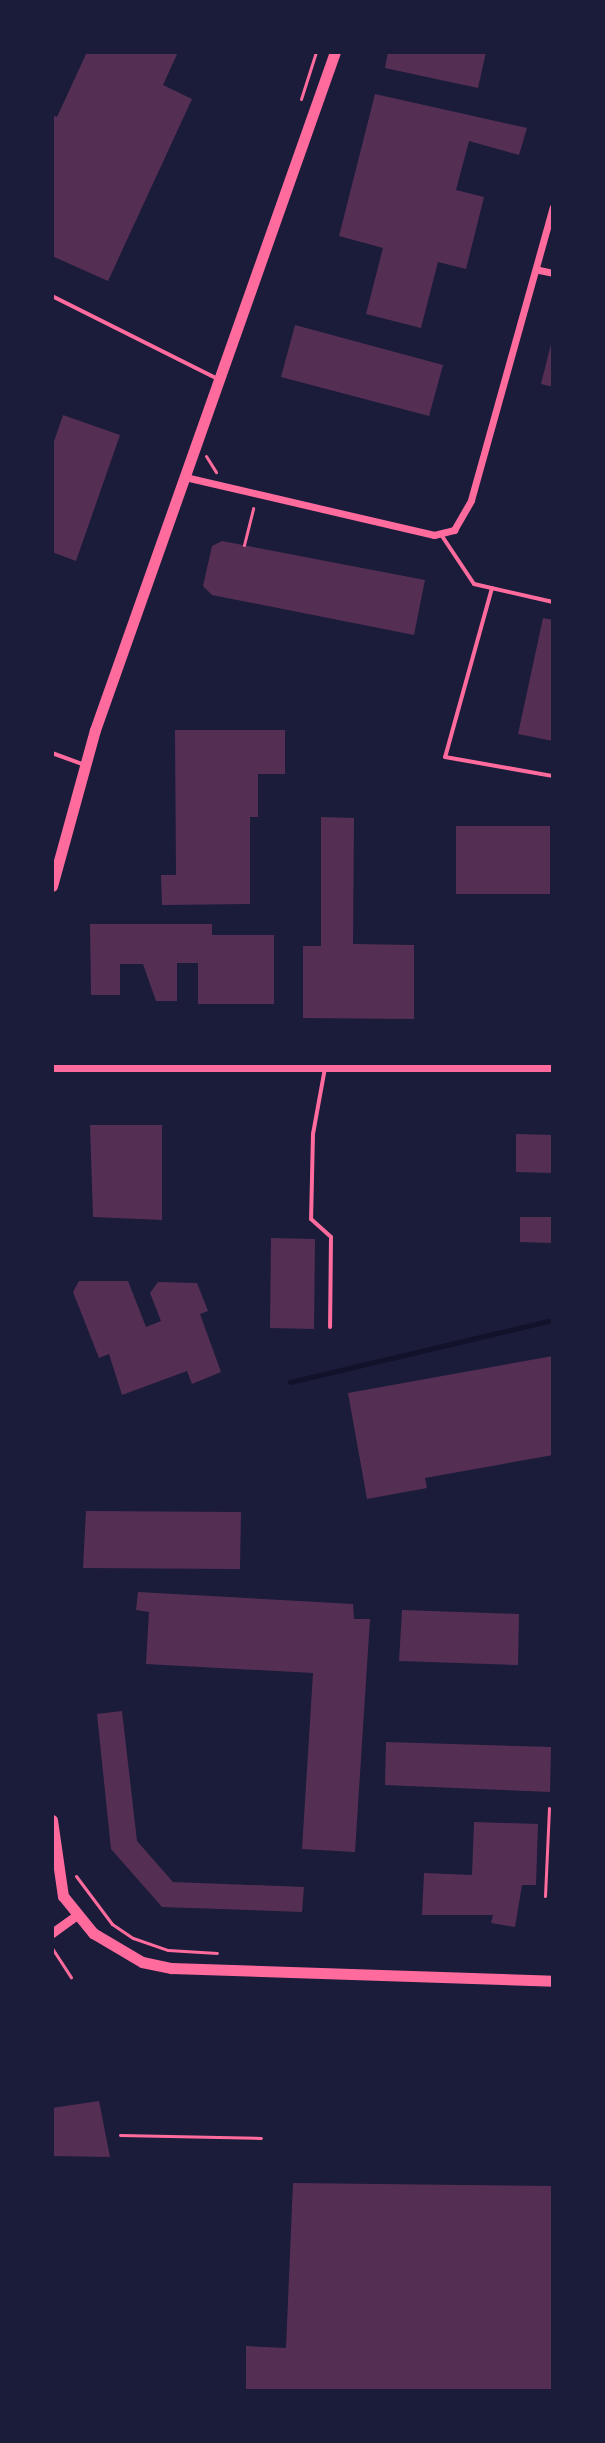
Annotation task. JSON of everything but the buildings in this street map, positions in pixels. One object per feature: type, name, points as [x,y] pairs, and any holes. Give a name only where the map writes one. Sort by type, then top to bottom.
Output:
[{"type":"main road","points":[[52,886],[85,765],[333,53]]},
{"type":"main road","points":[[52,1820],[60,1881],[77,1915],[116,1951],[171,1968],[553,1981]]},
{"type":"street","points":[[185,477],[240,494],[440,533],[460,524],[471,500],[539,270],[553,207]]},
{"type":"street","points":[[539,270],[553,273]]},
{"type":"street","points":[[52,1068],[553,1068]]},
{"type":"street","points":[[52,1933],[77,1915]]},
{"type":"lane","points":[[52,296],[220,380]]},
{"type":"lane","points":[[440,533],[474,584],[553,602]]},
{"type":"lane","points":[[492,588],[445,757],[553,776]]},
{"type":"lane","points":[[52,753],[85,765]]},
{"type":"lane","points":[[325,1068],[313,1134],[311,1219],[331,1237],[330,1327]]},
{"type":"path","points":[[244,545],[253,508]]},
{"type":"path","points":[[545,1896],[549,1808]]},
{"type":"path","points":[[60,1881],[77,1876],[112,1924],[133,1938],[168,1950],[224,1954]]},
{"type":"path","points":[[52,1948],[71,1977]]},
{"type":"path","points":[[120,2135],[261,2138]]},
{"type":"waterway","points":[[290,1382],[553,1320]]}]
